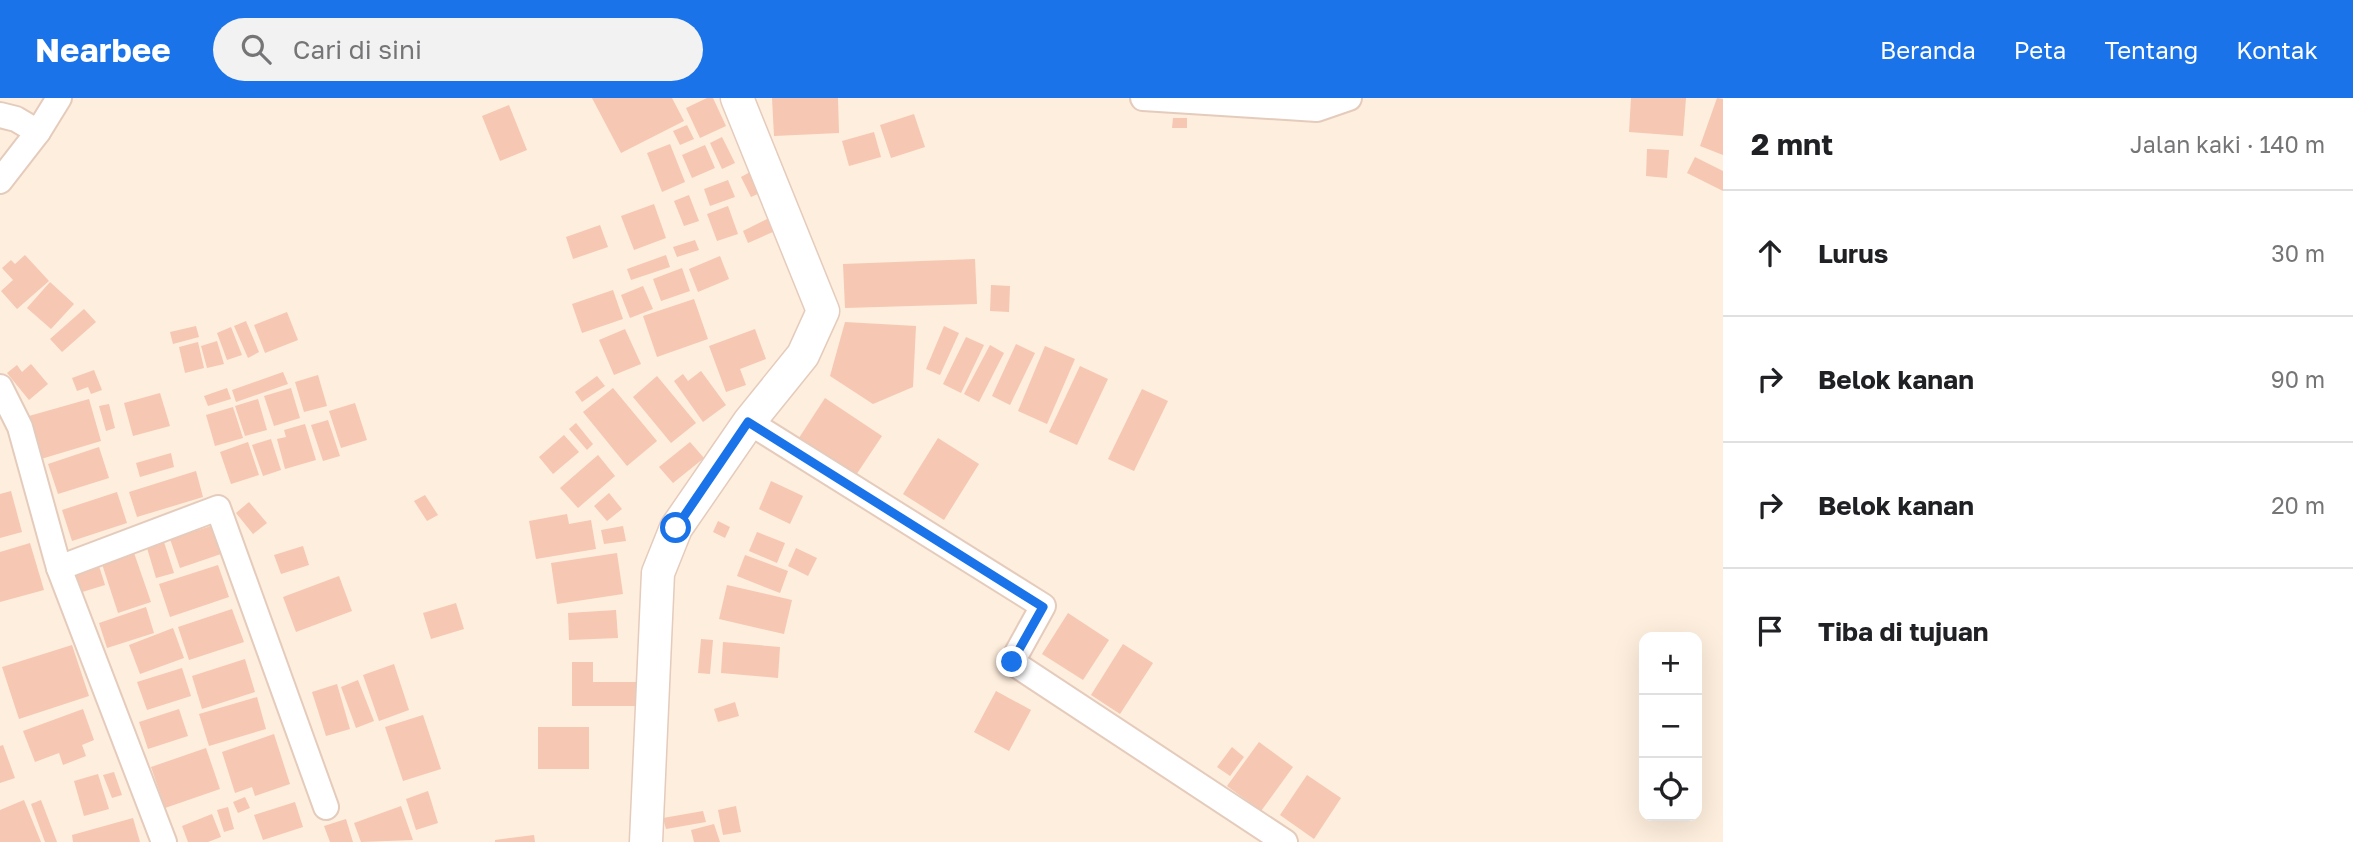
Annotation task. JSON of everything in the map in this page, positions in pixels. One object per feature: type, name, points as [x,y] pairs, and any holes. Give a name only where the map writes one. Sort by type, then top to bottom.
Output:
[{"type":"street","points":[[0,181],[38,132],[59,98]]},
{"type":"street","points":[[646,842],[658,573],[676,528],[748,422],[803,355],[823,311],[737,98]]},
{"type":"street","points":[[1143,98],[1317,109],[1349,98]]},
{"type":"street","points":[[0,115],[16,119],[38,132]]},
{"type":"street","points":[[0,387],[20,427],[59,568],[164,842]]},
{"type":"street","points":[[748,422],[1043,607],[1012,662],[1285,842]]},
{"type":"street","points":[[59,568],[218,508],[326,807]]},
{"type":"building","points":[[592,98],[672,98],[684,121],[621,153]]},
{"type":"building","points":[[713,98],[726,126],[700,138],[686,108]]},
{"type":"building","points":[[772,98],[838,98],[839,133],[774,136]]},
{"type":"building","points":[[1631,98],[1686,98],[1683,136],[1629,132]]},
{"type":"building","points":[[1717,98],[1723,99],[1723,155],[1700,146]]},
{"type":"building","points":[[509,105],[527,150],[500,161],[482,116]]},
{"type":"building","points":[[914,114],[925,147],[891,158],[880,125]]},
{"type":"building","points":[[1173,118],[1187,118],[1187,128],[1172,128]]},
{"type":"building","points":[[687,125],[694,139],[680,145],[673,131]]},
{"type":"building","points":[[874,132],[881,157],[849,166],[842,141]]},
{"type":"building","points":[[722,137],[735,163],[722,169],[710,143]]},
{"type":"building","points":[[670,144],[685,182],[662,192],[647,153]]},
{"type":"building","points":[[705,145],[715,168],[692,178],[682,155]]},
{"type":"building","points":[[1647,149],[1669,150],[1667,178],[1646,176]]},
{"type":"building","points":[[1695,157],[1723,171],[1723,191],[1687,173]]},
{"type":"building","points":[[752,171],[762,192],[751,197],[741,177]]},
{"type":"building","points":[[728,180],[735,197],[710,206],[704,189]]},
{"type":"building","points":[[689,195],[699,221],[684,226],[674,201]]},
{"type":"building","points":[[654,204],[666,238],[634,250],[621,216]]},
{"type":"building","points":[[728,206],[738,234],[717,241],[707,214]]},
{"type":"building","points":[[769,218],[775,231],[748,243],[743,231]]},
{"type":"building","points":[[600,225],[608,247],[573,259],[566,237]]},
{"type":"building","points":[[695,240],[699,250],[677,257],[673,247]]},
{"type":"building","points":[[25,255],[49,281],[17,309],[1,291],[13,280],[2,268],[11,260],[15,264]]},
{"type":"building","points":[[666,255],[670,267],[631,280],[627,269]]},
{"type":"building","points":[[720,256],[729,279],[698,292],[689,269]]},
{"type":"building","points":[[975,259],[977,304],[845,308],[843,264]]},
{"type":"building","points":[[682,268],[690,291],[661,301],[653,279]]},
{"type":"building","points":[[50,282],[74,304],[51,329],[27,308]]},
{"type":"building","points":[[991,285],[1010,286],[1009,312],[990,311]]},
{"type":"building","points":[[643,286],[653,309],[630,318],[621,295]]},
{"type":"building","points":[[613,290],[623,319],[582,333],[572,304]]},
{"type":"building","points":[[694,299],[708,339],[657,357],[643,316]]},
{"type":"building","points":[[84,309],[96,322],[62,352],[50,339]]},
{"type":"building","points":[[287,312],[298,340],[265,353],[254,325]]},
{"type":"building","points":[[246,321],[259,352],[248,358],[234,326]]},
{"type":"building","points":[[845,322],[916,326],[913,387],[873,404],[830,376]]},
{"type":"building","points":[[196,326],[199,337],[173,344],[170,332]]},
{"type":"building","points":[[944,326],[959,333],[940,375],[926,369]]},
{"type":"building","points":[[231,327],[242,355],[227,360],[217,333]]},
{"type":"building","points":[[625,329],[641,364],[614,375],[599,340]]},
{"type":"building","points":[[755,329],[766,359],[740,369],[746,385],[726,392],[709,346]]},
{"type":"building","points":[[966,337],[984,345],[961,393],[943,384]]},
{"type":"building","points":[[217,341],[224,364],[207,368],[201,346]]},
{"type":"building","points":[[198,342],[204,368],[185,373],[179,347]]},
{"type":"building","points":[[1016,344],[1035,353],[1010,405],[992,396]]},
{"type":"building","points":[[990,345],[1004,353],[979,402],[964,394]]},
{"type":"building","points":[[1045,346],[1075,359],[1047,424],[1018,411]]},
{"type":"building","points":[[31,364],[48,384],[29,400],[7,373],[17,365],[22,372]]},
{"type":"building","points":[[1080,366],[1108,379],[1077,445],[1049,432]]},
{"type":"building","points":[[94,370],[102,390],[91,394],[88,387],[77,391],[72,378]]},
{"type":"building","points":[[701,371],[726,405],[703,422],[674,381],[683,374],[688,381]]},
{"type":"building","points":[[283,372],[288,384],[236,402],[232,390]]},
{"type":"building","points":[[318,375],[327,406],[304,412],[295,382]]},
{"type":"building","points":[[597,376],[605,386],[582,402],[575,392]]},
{"type":"building","points":[[657,376],[696,423],[671,443],[633,397]]},
{"type":"building","points":[[227,388],[231,399],[208,406],[204,396]]},
{"type":"building","points":[[291,388],[300,418],[274,426],[264,396]]},
{"type":"building","points":[[613,388],[657,441],[627,466],[583,412]]},
{"type":"building","points":[[1142,389],[1168,401],[1134,471],[1108,459]]},
{"type":"building","points":[[160,393],[170,426],[133,436],[124,403]]},
{"type":"building","points":[[825,398],[882,436],[852,481],[795,444]]},
{"type":"building","points":[[89,399],[101,441],[41,459],[29,416]]},
{"type":"building","points":[[258,399],[267,430],[245,436],[235,406]]},
{"type":"building","points":[[355,403],[367,440],[341,448],[329,411]]},
{"type":"building","points":[[109,404],[115,428],[106,431],[99,406]]},
{"type":"building","points":[[233,407],[243,438],[215,446],[206,415]]},
{"type":"building","points":[[328,420],[340,456],[323,461],[311,425]]},
{"type":"building","points":[[576,423],[593,444],[587,450],[569,429]]},
{"type":"building","points":[[305,424],[316,460],[285,469],[277,439],[286,437],[284,430]]},
{"type":"building","points":[[564,435],[579,452],[553,474],[539,457]]},
{"type":"building","points":[[938,438],[979,464],[944,520],[903,494]]},
{"type":"building","points":[[271,439],[281,470],[263,476],[252,445]]},
{"type":"building","points":[[248,442],[259,475],[231,484],[220,452]]},
{"type":"building","points":[[690,442],[704,458],[673,483],[659,467]]},
{"type":"building","points":[[99,447],[109,478],[58,494],[48,464]]},
{"type":"building","points":[[171,453],[174,467],[140,477],[136,463]]},
{"type":"building","points":[[598,455],[615,476],[578,508],[560,488]]},
{"type":"building","points":[[196,471],[203,497],[137,517],[129,492]]},
{"type":"building","points":[[771,481],[803,496],[790,524],[759,509]]},
{"type":"building","points":[[11,491],[22,532],[0,538],[0,494]]},
{"type":"building","points":[[117,492],[127,523],[72,541],[62,510]]},
{"type":"building","points":[[609,493],[622,509],[607,521],[594,506]]},
{"type":"building","points":[[425,495],[438,515],[427,521],[414,501]]},
{"type":"building","points":[[249,502],[267,523],[253,534],[236,513]]},
{"type":"building","points":[[567,514],[569,524],[591,520],[596,549],[536,559],[529,521]]},
{"type":"building","points":[[718,521],[730,527],[725,538],[713,532]]},
{"type":"building","points":[[211,526],[221,554],[180,568],[170,539]]},
{"type":"building","points":[[623,526],[626,541],[604,544],[601,530]]},
{"type":"building","points":[[757,532],[785,543],[777,563],[749,551]]},
{"type":"building","points":[[164,542],[174,573],[156,578],[147,548]]},
{"type":"building","points":[[30,543],[44,590],[0,602],[0,552]]},
{"type":"building","points":[[303,546],[309,565],[281,574],[274,555]]},
{"type":"building","points":[[796,548],[817,558],[808,576],[788,566]]},
{"type":"building","points":[[133,550],[151,602],[118,613],[101,561]]},
{"type":"building","points":[[617,553],[623,594],[557,604],[551,563]]},
{"type":"building","points":[[745,555],[788,571],[780,593],[737,576]]},
{"type":"building","points":[[218,565],[229,597],[170,617],[159,584]]},
{"type":"building","points":[[99,566],[105,585],[79,593],[72,574]]},
{"type":"building","points":[[339,576],[352,611],[296,632],[283,597]]},
{"type":"building","points":[[727,585],[792,600],[784,634],[719,619]]},
{"type":"building","points":[[456,603],[464,629],[431,639],[423,613]]},
{"type":"building","points":[[146,607],[154,633],[107,648],[99,623]]},
{"type":"building","points":[[232,609],[244,642],[189,660],[178,627]]},
{"type":"building","points":[[616,610],[618,638],[569,640],[568,613]]},
{"type":"building","points":[[1068,613],[1109,640],[1083,680],[1042,654]]},
{"type":"building","points":[[173,628],[184,658],[140,674],[129,645]]},
{"type":"building","points":[[701,639],[713,640],[710,674],[698,673]]},
{"type":"building","points":[[723,642],[780,647],[778,678],[721,673]]},
{"type":"building","points":[[1123,644],[1153,663],[1120,714],[1091,695]]},
{"type":"building","points":[[72,645],[89,696],[19,719],[2,667]]},
{"type":"building","points":[[245,659],[255,692],[202,709],[192,676]]},
{"type":"building","points":[[572,662],[593,662],[593,682],[638,682],[638,706],[572,706]]},
{"type":"building","points":[[394,664],[409,710],[379,721],[363,675]]},
{"type":"building","points":[[182,668],[191,696],[147,710],[137,682]]},
{"type":"building","points":[[358,680],[374,721],[356,728],[341,687]]},
{"type":"building","points":[[337,684],[350,729],[326,736],[312,692]]},
{"type":"building","points":[[996,691],[1031,710],[1009,751],[974,732]]},
{"type":"building","points":[[257,697],[266,729],[209,746],[199,714]]},
{"type":"building","points":[[735,702],[739,716],[718,722],[714,709]]},
{"type":"building","points":[[83,709],[94,740],[82,745],[86,756],[63,765],[59,753],[35,762],[23,731]]},
{"type":"building","points":[[179,709],[188,736],[148,749],[139,722]]},
{"type":"building","points":[[423,715],[441,769],[403,781],[385,727]]},
{"type":"building","points":[[538,727],[589,727],[589,769],[538,769]]},
{"type":"building","points":[[274,734],[290,784],[255,796],[252,787],[235,793],[222,752]]},
{"type":"building","points":[[1259,742],[1293,767],[1261,811],[1227,786]]},
{"type":"building","points":[[3,745],[15,778],[0,783],[0,746]]},
{"type":"building","points":[[1232,747],[1244,757],[1230,776],[1217,767]]},
{"type":"building","points":[[206,748],[220,789],[165,808],[151,767]]},
{"type":"building","points":[[114,772],[122,795],[112,798],[103,775]]},
{"type":"building","points":[[98,774],[109,809],[84,816],[74,781]]},
{"type":"building","points":[[1307,775],[1341,798],[1314,839],[1280,815]]},
{"type":"building","points":[[428,791],[438,823],[416,830],[406,799]]},
{"type":"building","points":[[245,797],[250,808],[238,813],[233,802]]},
{"type":"building","points":[[24,800],[41,842],[0,842],[0,810]]},
{"type":"building","points":[[41,800],[57,842],[45,842],[31,804]]},
{"type":"building","points":[[295,802],[303,827],[263,840],[254,815]]},
{"type":"building","points":[[401,806],[413,840],[361,842],[354,823]]},
{"type":"building","points":[[736,806],[741,832],[723,835],[718,810]]},
{"type":"building","points":[[228,807],[234,829],[224,832],[217,810]]},
{"type":"building","points":[[703,811],[706,822],[666,829],[663,818]]},
{"type":"building","points":[[212,814],[221,837],[208,842],[188,842],[182,826]]},
{"type":"building","points":[[133,818],[140,842],[73,842],[72,835]]},
{"type":"building","points":[[346,819],[353,842],[330,842],[324,826]]},
{"type":"building","points":[[714,824],[720,842],[694,842],[691,830]]},
{"type":"building","points":[[534,835],[535,842],[495,842],[495,840]]},
{"type":"route","points":[[676,528],[748,422],[1043,607],[1012,662]]}]
